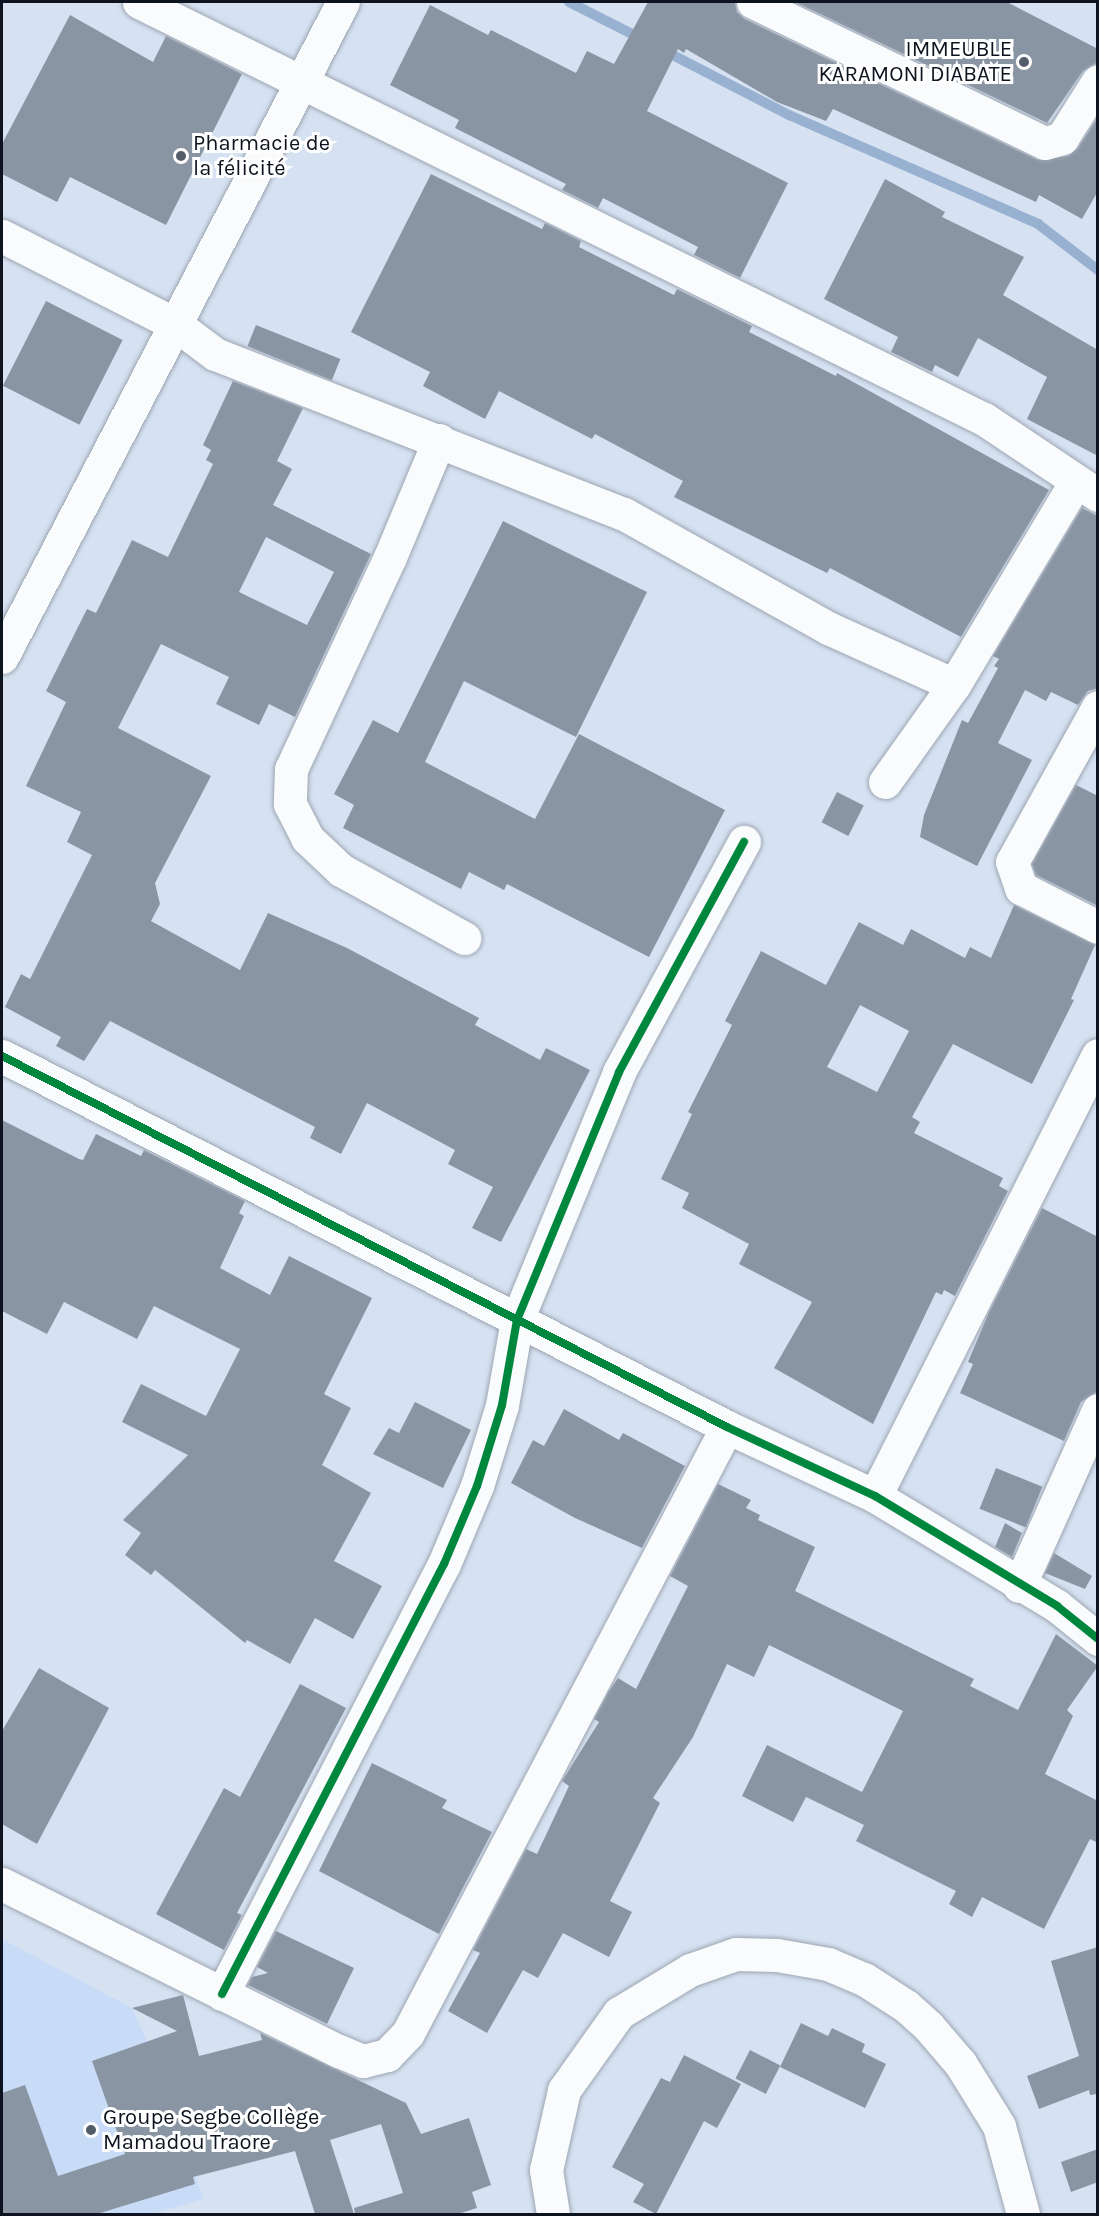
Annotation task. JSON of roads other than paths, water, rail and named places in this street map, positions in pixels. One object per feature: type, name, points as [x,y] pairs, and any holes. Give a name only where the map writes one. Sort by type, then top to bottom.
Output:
[{"type":"street","points":[[139,2],[984,419],[1086,489],[954,686],[885,782]]},
{"type":"street","points":[[2,657],[343,2]]},
{"type":"street","points":[[753,2],[1045,143],[1062,138],[1098,81]]},
{"type":"street","points":[[2,236],[175,324],[215,354],[624,514],[828,628],[954,686]]},
{"type":"street","points":[[439,440],[390,557],[291,769],[290,804],[307,838],[341,870],[464,938]]},
{"type":"street","points":[[1098,707],[1012,862],[1021,888],[1098,927]]},
{"type":"street","points":[[222,1994],[444,1564],[477,1486],[502,1405],[517,1320],[619,1072],[744,842]]},
{"type":"street","points":[[875,1496],[1098,1055]]},
{"type":"street","points":[[2,1056],[727,1427],[875,1496],[1019,1586],[1057,1606],[1098,1639]]},
{"type":"street","points":[[1019,1586],[1098,1410]]},
{"type":"street","points":[[2,1884],[222,1994],[363,2061],[387,2055],[408,2033],[727,1427]]},
{"type":"street","points":[[553,2214],[546,2170],[564,2090],[619,2013],[690,1970],[736,1954],[777,1955],[828,1964],[864,1979],[906,2006],[929,2027],[967,2073],[999,2126],[1023,2214]]},
{"type":"waterway","points":[[569,2],[644,40]]},
{"type":"waterway","points":[[663,50],[789,115],[1038,224],[1098,270]]},
{"type":"place","name":"IMMEUBLE KARAMONI DIABATE","points":[[1024,62]]},
{"type":"place","name":"Pharmacie de la félicité","points":[[181,156]]},
{"type":"place","name":"Groupe Segbe Collège Mamadou Traore","points":[[91,2130]]}]
